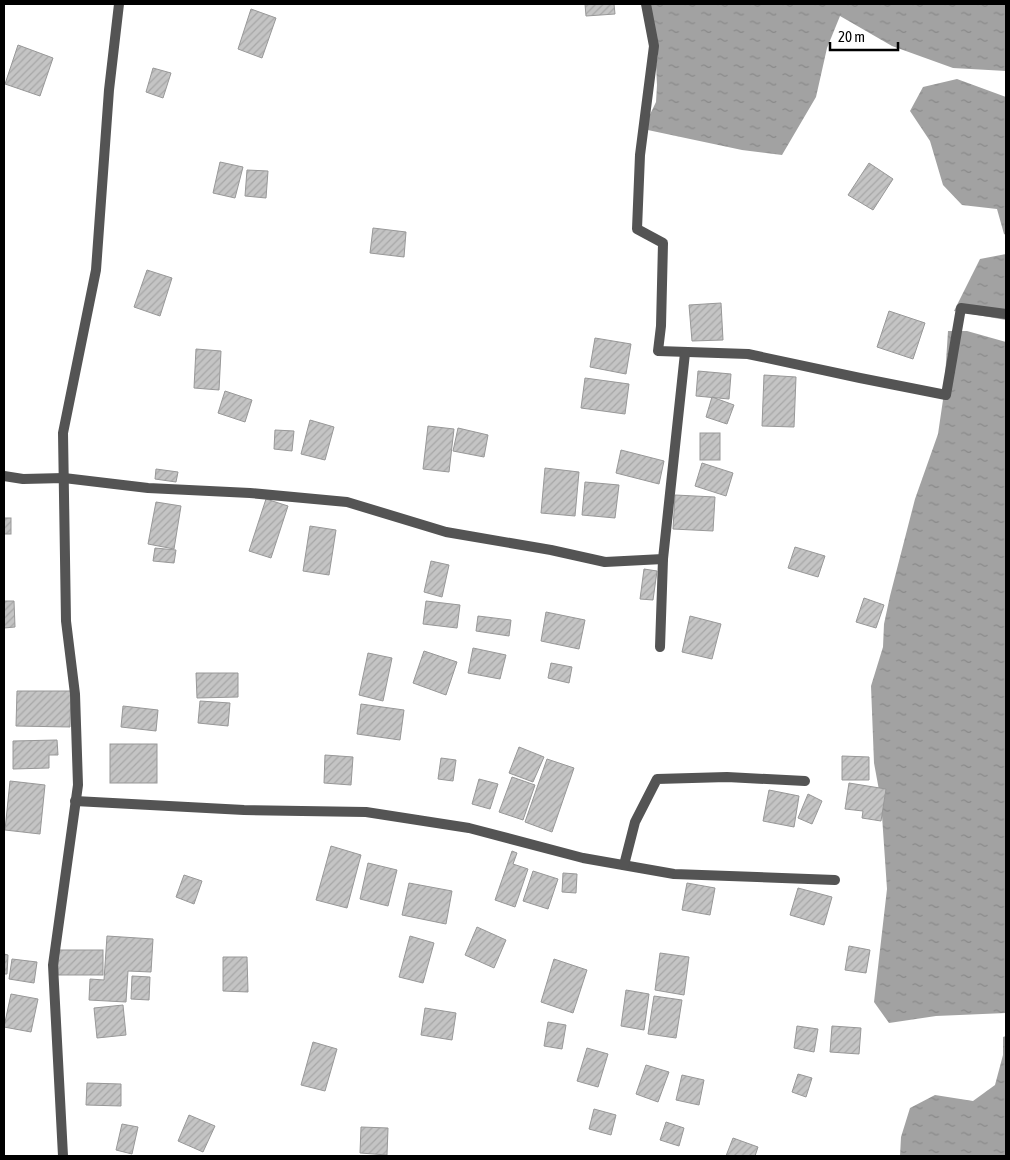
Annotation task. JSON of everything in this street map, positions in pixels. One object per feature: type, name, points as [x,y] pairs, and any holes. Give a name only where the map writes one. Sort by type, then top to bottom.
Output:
[{"type":"street","points":[[63,1156],[52,965],[78,785],[75,694],[66,621],[63,433],[96,270],[109,90],[119,4]]},
{"type":"street","points":[[646,4],[654,46],[640,155],[637,228],[663,243],[661,326],[658,352],[748,354],[946,395],[961,308],[1006,314]]},
{"type":"street","points":[[660,647],[663,559],[685,353]]},
{"type":"street","points":[[4,476],[23,479],[64,478],[148,488],[347,502],[446,532],[551,550],[605,562],[663,559]]},
{"type":"street","points":[[624,865],[635,822],[657,779],[727,777],[806,781]]},
{"type":"street","points":[[75,801],[244,810],[366,812],[469,828],[584,858],[674,874],[834,880]]},
{"type":"water","points":[[647,4],[1006,4],[1006,71],[953,68],[892,46],[840,16],[827,48],[816,97],[782,155],[742,150],[643,129],[656,102],[656,65],[658,55],[651,36]]},
{"type":"water","points":[[957,79],[1006,97],[1006,235],[1004,234],[997,209],[962,205],[943,185],[930,141],[910,111],[923,87]]},
{"type":"water","points":[[1006,254],[1006,320],[954,311],[980,259]]},
{"type":"water","points":[[948,331],[967,331],[1006,342],[1006,1013],[936,1016],[889,1023],[874,1002],[887,889],[881,801],[874,763],[871,686],[883,647],[884,624],[890,596],[915,499],[938,434],[944,393]]},
{"type":"water","points":[[1006,1036],[1006,1156],[900,1156],[901,1137],[910,1108],[935,1095],[973,1101],[995,1085],[1003,1055],[1003,1037]]},
{"type":"building","points":[[585,4],[614,4],[615,14],[586,16]]},
{"type":"building","points":[[251,9],[276,18],[262,58],[238,49]]},
{"type":"building","points":[[18,45],[53,58],[40,96],[5,84]]},
{"type":"building","points":[[153,68],[171,73],[163,98],[146,92]]},
{"type":"building","points":[[220,162],[243,167],[235,198],[213,193]]},
{"type":"building","points":[[869,163],[893,179],[873,210],[848,195]]},
{"type":"building","points":[[247,170],[268,171],[266,198],[245,196]]},
{"type":"building","points":[[373,228],[406,232],[404,257],[370,253]]},
{"type":"building","points":[[147,270],[172,278],[160,316],[134,307]]},
{"type":"building","points":[[721,303],[723,340],[692,341],[689,305]]},
{"type":"building","points":[[889,311],[925,323],[913,359],[877,347]]},
{"type":"building","points":[[595,338],[631,344],[626,374],[590,367]]},
{"type":"building","points":[[196,349],[221,351],[219,390],[194,388]]},
{"type":"building","points":[[698,371],[731,374],[729,399],[696,396]]},
{"type":"building","points":[[764,375],[796,377],[794,427],[762,426]]},
{"type":"building","points":[[585,378],[629,384],[625,414],[581,408]]},
{"type":"building","points":[[225,391],[252,400],[245,422],[218,413]]},
{"type":"building","points":[[712,397],[734,405],[727,424],[706,417]]},
{"type":"building","points":[[310,420],[334,427],[325,460],[301,454]]},
{"type":"building","points":[[428,426],[454,429],[449,472],[423,469]]},
{"type":"building","points":[[458,428],[488,435],[484,457],[453,451]]},
{"type":"building","points":[[275,430],[294,431],[292,451],[274,449]]},
{"type":"building","points":[[700,433],[720,433],[720,460],[700,460]]},
{"type":"building","points":[[621,450],[664,461],[659,484],[616,473]]},
{"type":"building","points":[[702,463],[733,473],[726,496],[695,486]]},
{"type":"building","points":[[545,468],[579,472],[575,516],[541,513]]},
{"type":"building","points":[[156,469],[178,472],[176,482],[155,479]]},
{"type":"building","points":[[585,482],[619,485],[615,518],[582,515]]},
{"type":"building","points":[[675,495],[715,497],[713,531],[673,529]]},
{"type":"building","points":[[266,499],[288,506],[271,558],[249,551]]},
{"type":"building","points":[[156,502],[181,506],[174,549],[148,544]]},
{"type":"building","points":[[4,518],[11,518],[11,534],[4,534]]},
{"type":"building","points":[[310,526],[336,530],[329,575],[303,571]]},
{"type":"building","points":[[795,547],[825,556],[818,577],[788,568]]},
{"type":"building","points":[[155,548],[176,550],[174,563],[153,561]]},
{"type":"building","points":[[431,561],[449,565],[442,597],[424,592]]},
{"type":"building","points":[[644,569],[657,571],[653,600],[640,599]]},
{"type":"building","points":[[864,598],[884,605],[876,628],[856,622]]},
{"type":"building","points":[[4,601],[14,601],[15,627],[4,628]]},
{"type":"building","points":[[426,601],[460,605],[457,628],[423,624]]},
{"type":"building","points":[[546,612],[585,620],[579,649],[541,641]]},
{"type":"building","points":[[478,616],[511,620],[509,636],[476,631]]},
{"type":"building","points":[[690,616],[721,624],[712,659],[682,652]]},
{"type":"building","points":[[473,648],[506,655],[500,679],[468,673]]},
{"type":"building","points":[[424,651],[457,662],[446,695],[413,683]]},
{"type":"building","points":[[368,653],[392,658],[383,701],[359,695]]},
{"type":"building","points":[[551,663],[572,667],[569,683],[548,678]]},
{"type":"building","points":[[196,673],[238,673],[238,697],[197,698]]},
{"type":"building","points":[[17,691],[71,691],[70,727],[16,726]]},
{"type":"building","points":[[200,701],[230,703],[228,726],[198,723]]},
{"type":"building","points":[[361,704],[404,710],[400,740],[357,734]]},
{"type":"building","points":[[123,706],[158,710],[156,731],[121,727]]},
{"type":"building","points":[[57,740],[58,755],[49,755],[49,768],[13,769],[13,741]]},
{"type":"building","points":[[110,744],[157,744],[157,783],[110,783]]},
{"type":"building","points":[[519,747],[544,757],[533,782],[509,773]]},
{"type":"building","points":[[325,755],[353,757],[351,785],[324,783]]},
{"type":"building","points":[[842,756],[869,757],[869,780],[842,780]]},
{"type":"building","points":[[441,758],[456,760],[453,781],[438,779]]},
{"type":"building","points":[[547,759],[574,768],[552,832],[525,822]]},
{"type":"building","points":[[512,777],[535,785],[523,820],[499,812]]},
{"type":"building","points":[[479,779],[498,784],[490,809],[472,804]]},
{"type":"building","points":[[10,781],[45,785],[40,834],[5,830]]},
{"type":"building","points":[[849,783],[886,789],[881,821],[862,818],[863,811],[845,809]]},
{"type":"building","points":[[769,790],[799,796],[794,827],[763,821]]},
{"type":"building","points":[[808,794],[822,801],[812,824],[798,818]]},
{"type":"building","points":[[331,846],[361,855],[347,908],[316,900]]},
{"type":"building","points":[[512,851],[517,853],[513,864],[528,869],[515,907],[495,900]]},
{"type":"building","points":[[368,863],[397,870],[388,906],[360,899]]},
{"type":"building","points":[[533,871],[558,879],[548,909],[523,901]]},
{"type":"building","points":[[563,873],[577,874],[576,893],[562,892]]},
{"type":"building","points":[[184,875],[202,881],[194,904],[176,897]]},
{"type":"building","points":[[409,883],[452,891],[446,924],[402,915]]},
{"type":"building","points":[[687,883],[715,888],[710,915],[682,910]]},
{"type":"building","points":[[798,888],[832,897],[824,925],[790,915]]},
{"type":"building","points":[[477,927],[506,940],[494,968],[465,955]]},
{"type":"building","points":[[107,936],[153,939],[151,972],[128,971],[126,1002],[89,1000],[90,979],[104,980]]},
{"type":"building","points":[[410,936],[434,943],[423,983],[399,977]]},
{"type":"building","points":[[849,946],[870,950],[866,973],[845,970]]},
{"type":"building","points":[[58,950],[103,950],[103,975],[58,975]]},
{"type":"building","points":[[660,953],[689,957],[684,995],[655,990]]},
{"type":"building","points":[[4,954],[8,955],[7,974],[4,974]]},
{"type":"building","points":[[223,957],[247,957],[248,992],[223,991]]},
{"type":"building","points":[[12,959],[37,962],[34,983],[9,979]]},
{"type":"building","points":[[554,959],[587,970],[573,1013],[541,1002]]},
{"type":"building","points":[[132,976],[150,977],[149,1000],[131,999]]},
{"type":"building","points":[[626,990],[649,994],[644,1030],[621,1026]]},
{"type":"building","points":[[11,994],[38,999],[31,1032],[4,1027]]},
{"type":"building","points":[[654,996],[682,1000],[676,1038],[648,1034]]},
{"type":"building","points":[[123,1005],[126,1035],[97,1038],[94,1008]]},
{"type":"building","points":[[425,1008],[456,1013],[452,1040],[421,1035]]},
{"type":"building","points":[[548,1022],[566,1025],[562,1049],[544,1046]]},
{"type":"building","points":[[797,1026],[818,1029],[814,1052],[794,1048]]},
{"type":"building","points":[[832,1026],[861,1028],[859,1054],[830,1052]]},
{"type":"building","points":[[313,1042],[337,1049],[325,1091],[301,1085]]},
{"type":"building","points":[[587,1048],[608,1054],[598,1087],[577,1081]]},
{"type":"building","points":[[646,1065],[669,1072],[658,1102],[636,1094]]},
{"type":"building","points":[[798,1074],[812,1078],[806,1097],[792,1092]]},
{"type":"building","points":[[682,1075],[704,1080],[699,1105],[676,1100]]},
{"type":"building","points":[[87,1083],[121,1084],[121,1106],[86,1105]]},
{"type":"building","points":[[594,1109],[616,1115],[611,1135],[589,1129]]},
{"type":"building","points":[[189,1115],[215,1126],[203,1152],[178,1141]]},
{"type":"building","points":[[666,1122],[684,1128],[679,1146],[660,1140]]},
{"type":"building","points":[[122,1124],[138,1127],[132,1154],[116,1150]]},
{"type":"building","points":[[361,1127],[388,1128],[387,1155],[360,1153]]},
{"type":"building","points":[[733,1138],[758,1147],[755,1156],[726,1156]]}]
